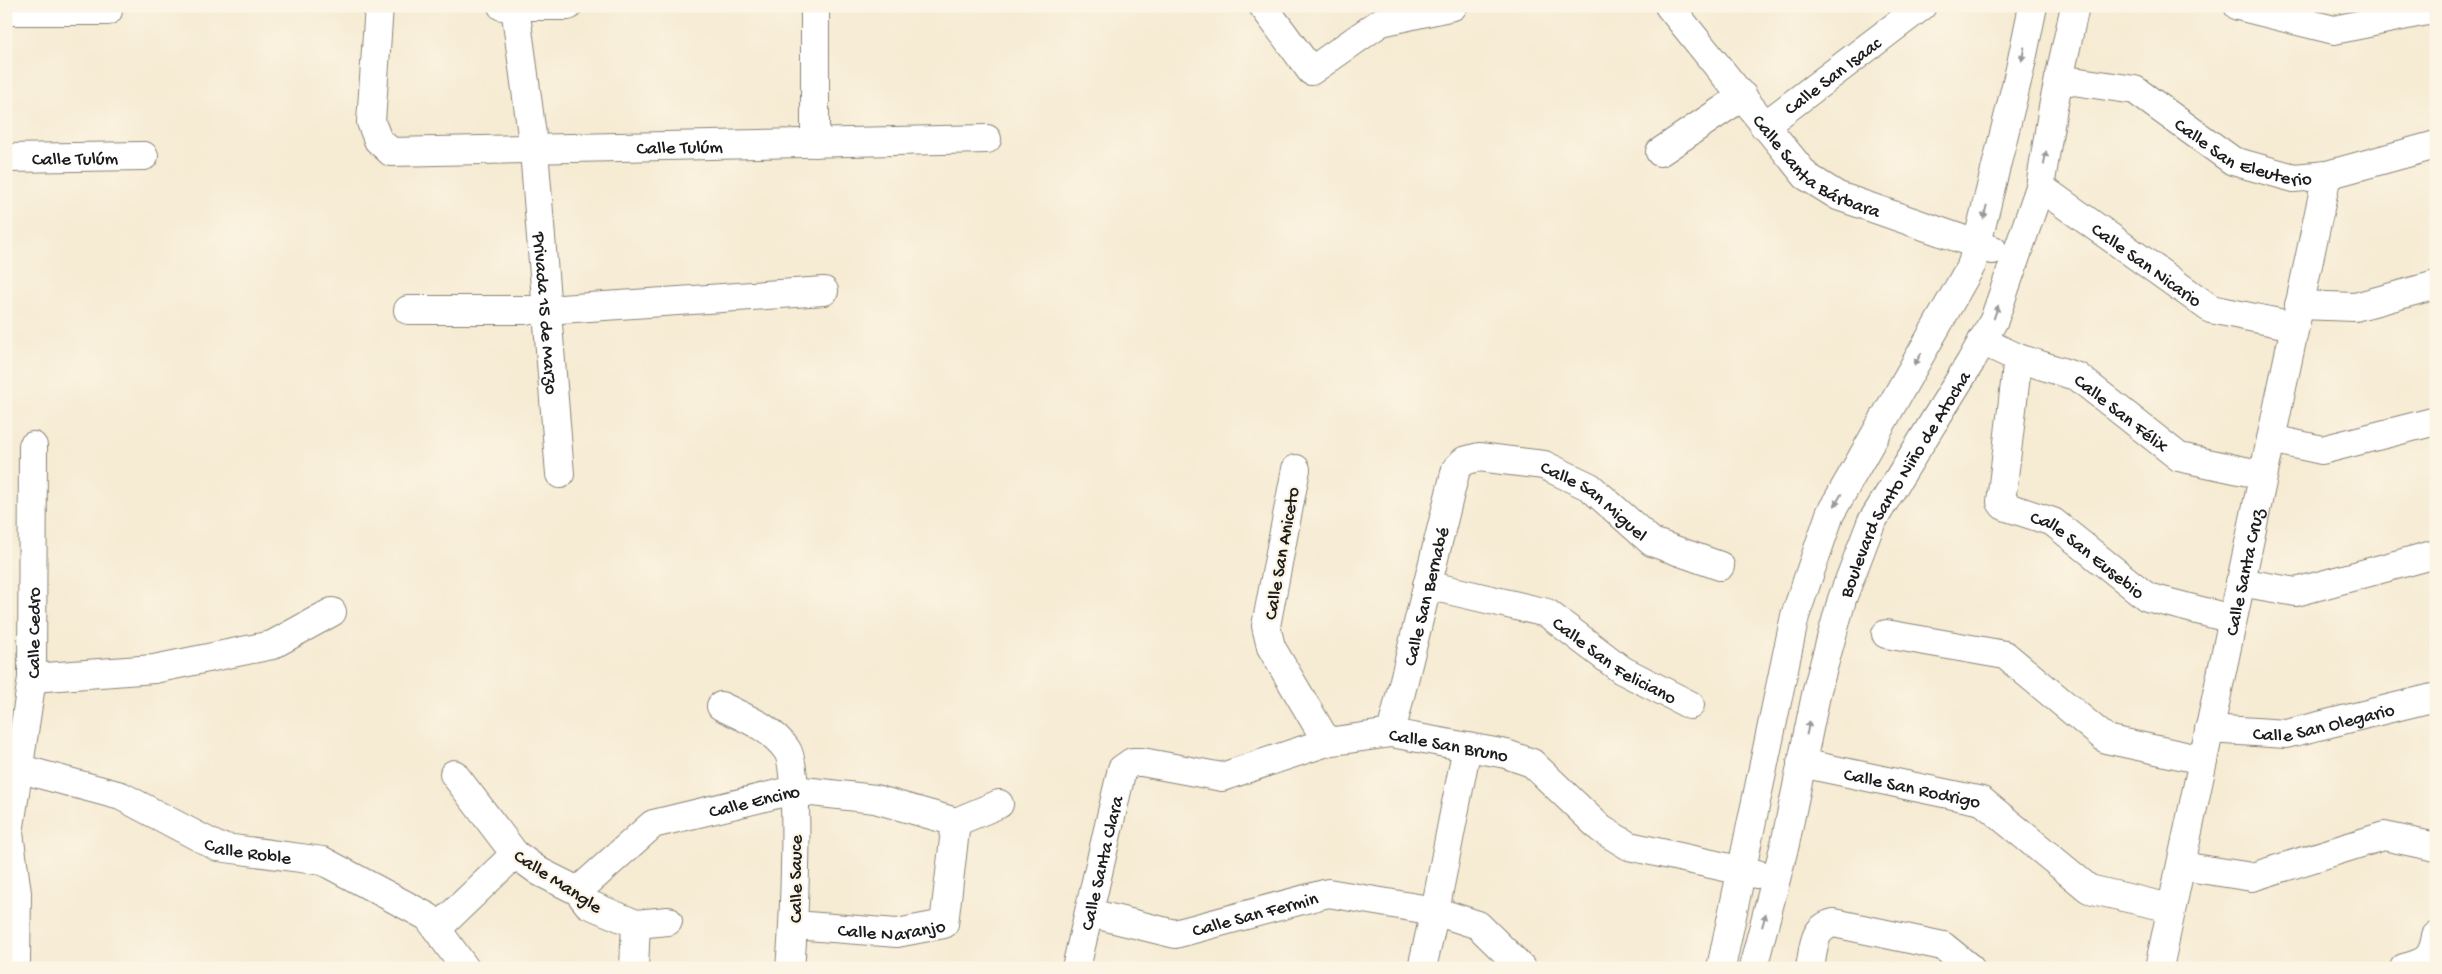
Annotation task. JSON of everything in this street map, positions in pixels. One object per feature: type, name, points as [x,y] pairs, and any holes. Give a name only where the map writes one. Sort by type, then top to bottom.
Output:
[{"type":"street","name":"Calle Tulúm","points":[[379,6],[371,122],[378,140],[391,152],[987,139]]},
{"type":"street","points":[[509,7],[568,6]]},
{"type":"street","points":[[815,6],[816,143]]},
{"type":"street","points":[[1263,6],[1311,71],[1381,22],[1453,6]]},
{"type":"street","name":"Calle San Isaac","points":[[1764,126],[1922,6]]},
{"type":"street","points":[[1721,968],[1738,889],[1740,870],[1768,749],[1795,616],[1830,514],[1972,264],[2020,69],[2033,6]]},
{"type":"street","name":"Boulevard Santo Niño de Atocha","points":[[1753,968],[1785,844],[1817,690],[1842,599],[1871,523],[1994,320],[2040,187],[2059,78],[2075,6]]},
{"type":"street","points":[[2238,6],[2334,30],[2436,9]]},
{"type":"street","name":"Privada 15 de Marzo","points":[[509,7],[534,150],[560,474]]},
{"type":"street","name":"Calle Santa Bárbara","points":[[1675,8],[1764,126],[1806,176],[1838,196],[2015,258]]},
{"type":"street","points":[[6,12],[108,11]]},
{"type":"street","name":"Calle San Eleuterio","points":[[2059,78],[2135,90],[2233,161],[2294,178],[2327,175],[2436,145]]},
{"type":"street","points":[[1660,152],[1743,96]]},
{"type":"street","name":"Calle Tulúm","points":[[6,158],[144,156]]},
{"type":"street","name":"Calle Santa Cruz","points":[[2159,968],[2327,175]]},
{"type":"street","name":"Calle San Nicario","points":[[2040,187],[2211,308],[2297,316],[2355,307],[2436,285]]},
{"type":"street","points":[[408,310],[546,310],[824,291]]},
{"type":"street","name":"Calle San Félix","points":[[1982,341],[2018,358],[2078,377],[2179,457],[2263,474]]},
{"type":"street","name":"Calle San Eusebio","points":[[2018,358],[2001,502],[2004,506],[2053,522],[2147,597],[2232,619]]},
{"type":"street","points":[[2271,438],[2322,450],[2436,421]]},
{"type":"street","name":"Calle Cedro","points":[[12,968],[16,961],[11,892],[12,767],[32,678],[32,446]]},
{"type":"street","name":"Calle San Miguel","points":[[1464,461],[1479,457],[1544,466],[1590,487],[1652,542],[1720,566]]},
{"type":"street","name":"Calle San Bernabé","points":[[1391,733],[1456,469],[1464,461]]},
{"type":"street","name":"Calle San Aniceto","points":[[1296,469],[1266,626],[1271,647],[1327,742]]},
{"type":"street","points":[[2240,582],[2296,592],[2436,554]]},
{"type":"street","name":"Calle San Feliciano","points":[[1427,585],[1547,613],[1622,670],[1690,705]]},
{"type":"street","points":[[32,678],[154,669],[272,644],[332,612]]},
{"type":"street","points":[[1886,634],[2005,655],[2106,739],[2203,760]]},
{"type":"street","name":"Calle San Olegario","points":[[2209,729],[2286,734],[2436,697]]},
{"type":"street","name":"Calle Sauce","points":[[721,706],[770,731],[788,752],[794,790],[794,925],[790,968]]},
{"type":"street","name":"Calle San Bruno","points":[[1132,762],[1142,762],[1222,777],[1327,742],[1391,733],[1506,754],[1532,763],[1601,829],[1629,846],[1776,879]]},
{"type":"street","points":[[1422,968],[1467,748]]},
{"type":"street","name":"Calle Santa Clara","points":[[1076,968],[1122,769],[1132,762]]},
{"type":"street","name":"Calle San Rodrigo","points":[[1801,763],[1982,801],[2089,888],[2171,908]]},
{"type":"street","name":"Calle Roble","points":[[12,767],[121,796],[218,847],[323,862],[428,917],[465,968]]},
{"type":"street","name":"Calle Mangle","points":[[454,774],[515,854],[540,872],[578,891],[588,904],[636,924],[668,921]]},
{"type":"street","name":"Calle Encino","points":[[578,891],[653,824],[794,790],[875,799],[956,822]]},
{"type":"street","points":[[956,822],[1000,804]]},
{"type":"street","name":"Calle Naranjo","points":[[794,925],[897,934],[944,924],[956,822]]},
{"type":"street","points":[[2181,866],[2252,877],[2384,836],[2436,847]]},
{"type":"street","points":[[437,930],[515,854]]},
{"type":"street","name":"Calle San Fermin","points":[[1090,914],[1175,934],[1328,893],[1435,911],[1478,925],[1522,968]]},
{"type":"street","points":[[1810,968],[1818,931],[1824,925],[1834,923],[1943,946],[1970,968]]},
{"type":"street","points":[[634,968],[636,924]]},
{"type":"street","points":[[2404,968],[2422,964],[2432,947]]}]
